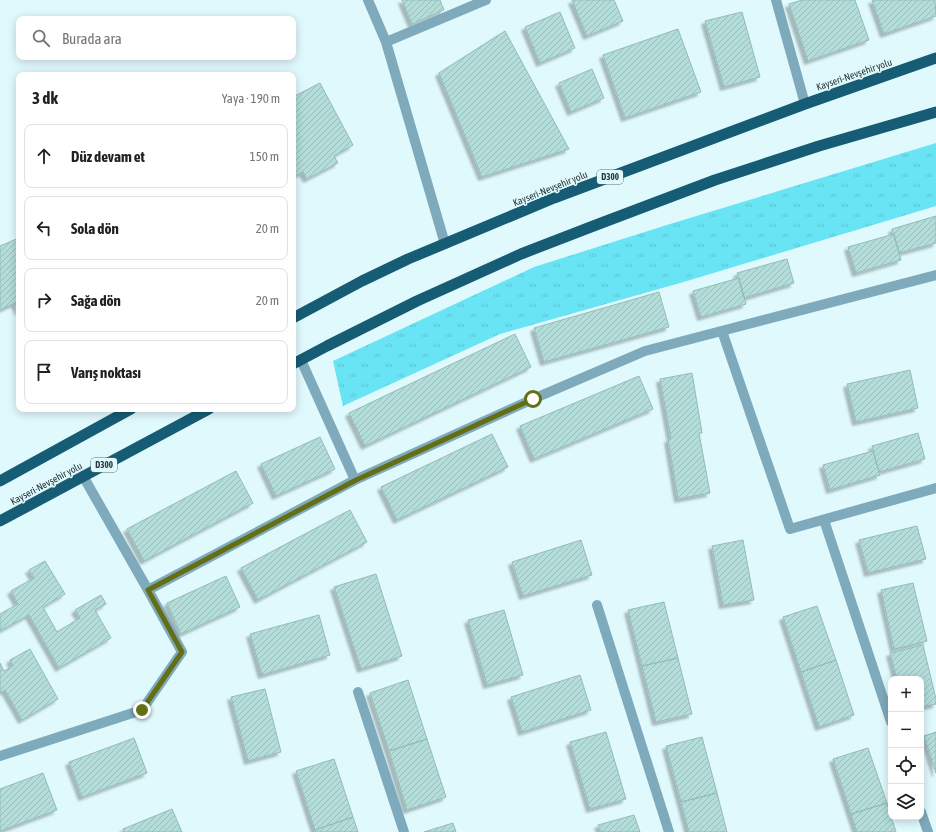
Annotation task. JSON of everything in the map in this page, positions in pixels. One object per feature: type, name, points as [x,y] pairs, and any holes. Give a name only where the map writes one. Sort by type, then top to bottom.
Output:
[{"type":"highway","name":"Kayseri-Nevşehir yolu","points":[[296,316],[362,281],[408,259],[554,198],[805,104],[936,58]]},
{"type":"highway","points":[[297,362],[451,285],[522,254],[596,225],[715,180],[819,146],[936,112]]},
{"type":"highway","points":[[0,481],[126,412]]},
{"type":"highway","name":"Kayseri-Nevşehir yolu","points":[[0,521],[203,412]]},
{"type":"street","points":[[368,0],[386,42],[444,244]]},
{"type":"street","points":[[386,42],[471,3],[486,0]]},
{"type":"street","points":[[776,0],[805,104]]},
{"type":"street","points":[[148,590],[356,480],[533,399],[645,351],[936,275]]},
{"type":"street","points":[[722,331],[790,530],[936,488]]},
{"type":"street","points":[[297,362],[356,480]]},
{"type":"street","points":[[0,756],[142,710],[182,652],[83,476]]},
{"type":"street","points":[[824,520],[888,713]]},
{"type":"street","points":[[597,605],[669,832]]},
{"type":"street","points":[[358,692],[404,832]]},
{"type":"street","points":[[924,820],[928,832]]},
{"type":"green space","points":[[936,143],[936,206],[687,281],[500,334],[343,406],[333,361],[534,267]]},
{"type":"building","points":[[402,0],[440,0],[444,10],[412,24]]},
{"type":"building","points":[[572,0],[614,0],[623,21],[587,36]]},
{"type":"building","points":[[802,0],[855,0],[869,40],[808,61],[789,4]]},
{"type":"building","points":[[872,0],[935,0],[936,16],[884,34]]},
{"type":"building","points":[[560,12],[575,48],[540,63],[525,27]]},
{"type":"building","points":[[742,12],[760,77],[724,87],[705,21]]},
{"type":"building","points":[[678,29],[701,92],[625,118],[603,55]]},
{"type":"building","points":[[505,31],[569,149],[482,177],[439,73]]},
{"type":"building","points":[[592,69],[604,98],[571,112],[559,83]]},
{"type":"building","points":[[320,83],[353,145],[334,156],[338,163],[307,179],[303,172],[296,176],[296,95]]},
{"type":"building","points":[[936,216],[936,243],[899,253],[892,229]]},
{"type":"building","points":[[894,234],[901,260],[856,273],[848,247]]},
{"type":"building","points":[[16,239],[16,305],[15,303],[0,310],[0,246]]},
{"type":"building","points":[[787,259],[794,283],[744,298],[737,273]]},
{"type":"building","points":[[739,278],[746,304],[701,317],[693,291]]},
{"type":"building","points":[[659,292],[669,327],[544,362],[534,328]]},
{"type":"building","points":[[515,334],[531,367],[365,446],[349,413]]},
{"type":"building","points":[[910,370],[918,408],[856,422],[847,384]]},
{"type":"building","points":[[692,373],[702,433],[699,433],[710,493],[678,499],[668,439],[671,439],[660,379]]},
{"type":"building","points":[[639,376],[653,409],[534,459],[520,426]]},
{"type":"building","points":[[918,433],[925,459],[879,472],[872,446]]},
{"type":"building","points":[[492,434],[508,467],[397,520],[381,487]]},
{"type":"building","points":[[320,437],[335,469],[276,496],[261,464]]},
{"type":"building","points":[[873,451],[880,475],[830,490],[823,465]]},
{"type":"building","points":[[236,471],[253,503],[144,561],[127,529]]},
{"type":"building","points":[[350,510],[367,542],[258,600],[241,568]]},
{"type":"building","points":[[917,526],[926,559],[868,573],[859,540]]},
{"type":"building","points":[[581,540],[592,575],[523,596],[512,562]]},
{"type":"building","points":[[743,540],[754,600],[723,605],[712,546]]},
{"type":"building","points":[[45,561],[65,594],[43,607],[57,632],[80,618],[75,610],[101,595],[106,604],[95,610],[111,638],[59,668],[29,615],[0,631],[0,614],[18,604],[11,591],[34,578],[29,570]]},
{"type":"building","points":[[376,574],[402,656],[361,669],[334,587]]},
{"type":"building","points":[[226,576],[240,607],[181,634],[167,603]]},
{"type":"building","points":[[913,583],[927,641],[894,649],[881,590]]},
{"type":"building","points":[[664,602],[678,658],[642,666],[628,610]]},
{"type":"building","points":[[817,606],[836,660],[801,672],[783,617]]},
{"type":"building","points":[[504,610],[523,675],[487,685],[468,620]]},
{"type":"building","points":[[319,615],[330,655],[262,675],[250,634]]},
{"type":"building","points":[[923,645],[936,704],[924,706],[924,676],[896,676],[890,653]]},
{"type":"building","points":[[30,649],[58,699],[22,720],[5,690],[0,693],[0,663],[4,671],[13,666],[10,660]]},
{"type":"building","points":[[678,658],[692,714],[656,722],[642,666]]},
{"type":"building","points":[[836,660],[854,715],[819,727],[801,672]]},
{"type":"building","points":[[580,675],[591,710],[522,732],[511,697]]},
{"type":"building","points":[[408,680],[427,739],[389,751],[370,693]]},
{"type":"building","points":[[265,689],[281,752],[248,761],[231,697]]},
{"type":"building","points":[[606,732],[626,799],[590,809],[570,742]]},
{"type":"building","points":[[936,732],[936,773],[924,736]]},
{"type":"building","points":[[702,737],[717,793],[681,802],[666,746]]},
{"type":"building","points":[[134,738],[147,773],[82,797],[69,762]]},
{"type":"building","points":[[427,739],[446,797],[407,810],[389,751]]},
{"type":"building","points":[[868,748],[887,803],[851,814],[833,759]]},
{"type":"building","points":[[334,759],[353,817],[315,830],[296,771]]},
{"type":"building","points":[[43,773],[57,810],[0,831],[0,789]]},
{"type":"building","points":[[717,793],[727,832],[689,832],[681,802]]},
{"type":"building","points":[[887,803],[888,820],[892,820],[896,832],[857,832],[851,814]]},
{"type":"building","points":[[172,809],[182,832],[124,832],[123,829]]},
{"type":"building","points":[[634,815],[640,832],[601,832],[598,825]]},
{"type":"building","points":[[353,817],[358,832],[315,832],[315,830]]},
{"type":"building","points":[[453,823],[456,832],[424,832]]},
{"type":"route","points":[[142,710],[182,652],[148,590],[356,480],[533,399]]}]
